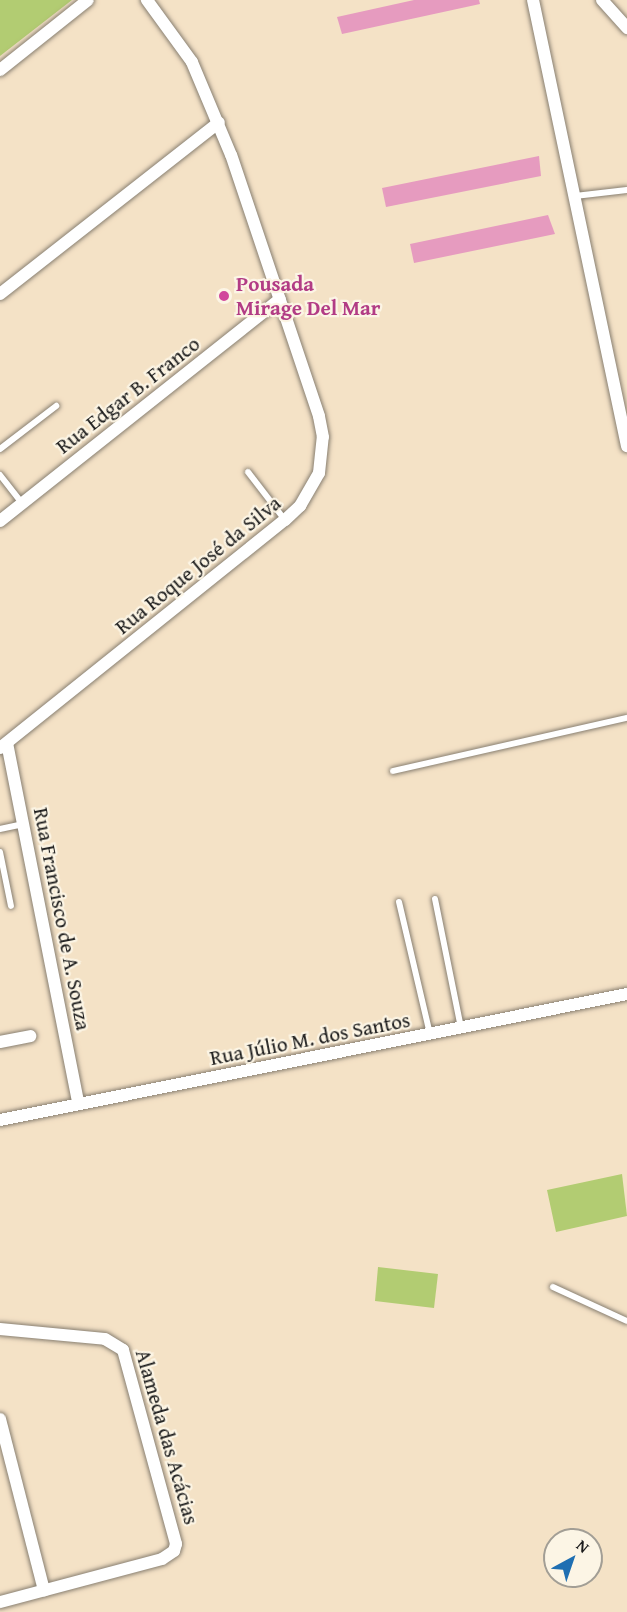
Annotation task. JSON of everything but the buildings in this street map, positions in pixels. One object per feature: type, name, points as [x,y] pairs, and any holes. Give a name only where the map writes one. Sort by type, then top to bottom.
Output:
[{"type":"street","points":[[0,70],[88,0]]},
{"type":"street","name":"Rua Roque José da Silva","points":[[3,746],[285,520],[300,506],[315,482],[323,437],[280,299],[219,122],[192,62],[147,0]]},
{"type":"street","points":[[533,0],[627,446]]},
{"type":"street","points":[[602,0],[627,28]]},
{"type":"street","points":[[0,294],[219,122]]},
{"type":"street","name":"Rua Edgar B. Franco","points":[[0,521],[280,299]]},
{"type":"street","name":"Rua Francisco de A. Souza","points":[[3,746],[23,824],[78,1103]]},
{"type":"street","name":"Rua Júlio M. dos Santos","points":[[0,1120],[627,994]]},
{"type":"street","points":[[0,1042],[30,1036]]},
{"type":"street","name":"Alameda das Acácias","points":[[0,1329],[105,1339],[123,1350],[176,1536],[174,1551],[162,1559],[0,1602]]},
{"type":"street","points":[[0,1419],[44,1590]]},
{"type":"lane","points":[[575,196],[627,190]]},
{"type":"lane","points":[[0,449],[56,406]]},
{"type":"lane","points":[[248,472],[285,520]]},
{"type":"lane","points":[[0,475],[22,504]]},
{"type":"lane","points":[[393,771],[627,718]]},
{"type":"lane","points":[[0,829],[23,824]]},
{"type":"lane","points":[[0,852],[11,906]]},
{"type":"lane","points":[[435,899],[461,1029]]},
{"type":"lane","points":[[399,902],[430,1035]]},
{"type":"lane","points":[[553,1287],[627,1321]]},
{"type":"green space","points":[[0,0],[72,0],[0,56]]},
{"type":"green space","points":[[622,1174],[627,1216],[556,1232],[547,1190]]},
{"type":"green space","points":[[378,1267],[438,1274],[434,1308],[375,1301]]},
{"type":"place","name":"Pousada Mirage Del Mar","points":[[224,296]]}]
